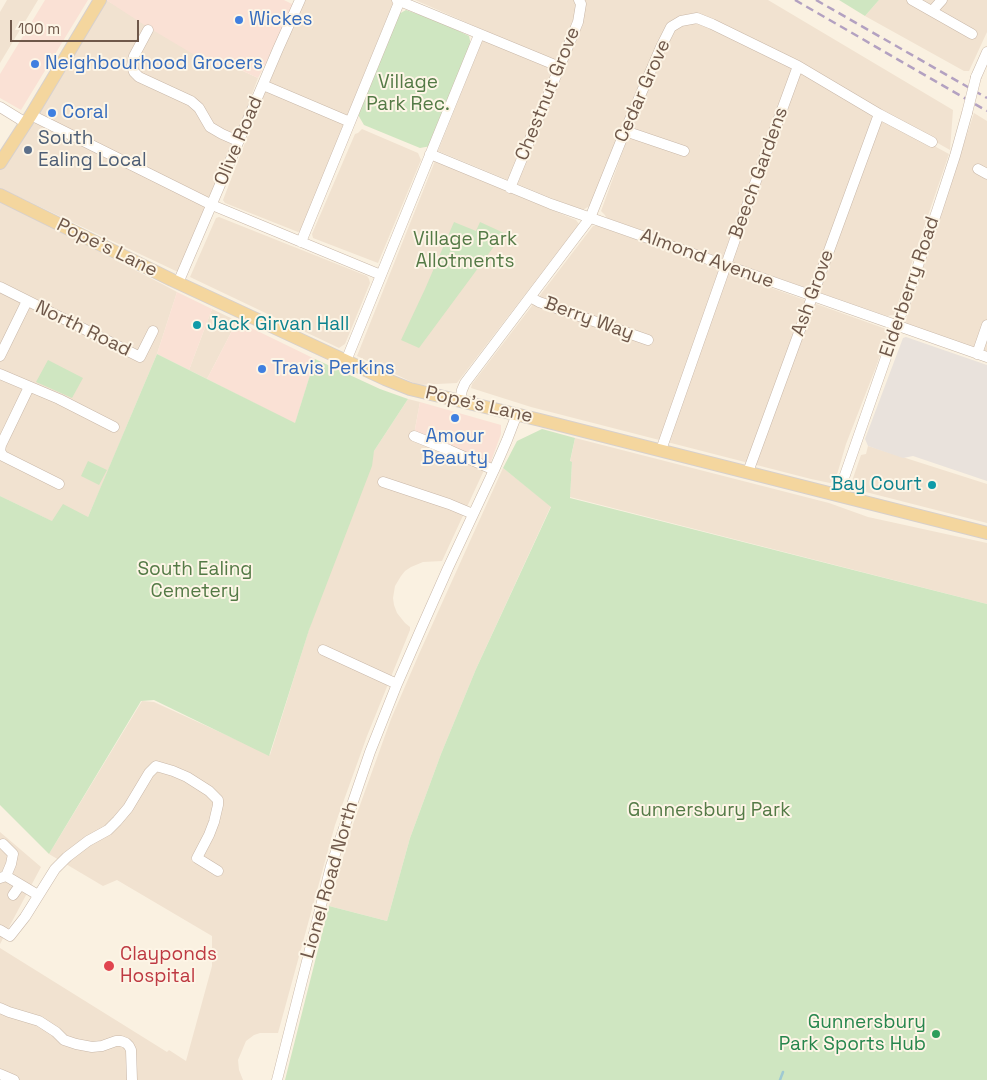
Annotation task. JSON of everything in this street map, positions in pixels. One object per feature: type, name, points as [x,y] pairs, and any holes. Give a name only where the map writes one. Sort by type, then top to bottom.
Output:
[{"type":"main road","points":[[0,163],[100,0]]},
{"type":"main road","name":"Pope's Lane","points":[[0,195],[178,283],[385,380],[410,389],[517,414],[987,533]]},
{"type":"street","name":"Olive Road","points":[[178,283],[300,0]]},
{"type":"street","points":[[301,242],[399,0],[560,68]]},
{"type":"street","name":"Chestnut Grove","points":[[510,188],[578,22],[581,4],[579,0]]},
{"type":"street","points":[[912,0],[972,34]]},
{"type":"street","points":[[932,10],[942,0]]},
{"type":"street","name":"Cedar Grove","points":[[460,400],[465,383],[590,218],[661,47],[671,27],[681,21],[696,18],[712,24],[798,66],[879,114],[932,142]]},
{"type":"street","points":[[148,30],[134,56],[132,66],[134,72],[139,77],[191,101],[199,108],[210,127],[238,142]]},
{"type":"street","points":[[346,361],[479,35]]},
{"type":"street","name":"Elderberry Road","points":[[838,495],[949,175],[976,77],[987,52]]},
{"type":"street","name":"Beech Gardens","points":[[660,450],[798,66]]},
{"type":"street","points":[[262,85],[350,122]]},
{"type":"street","points":[[0,107],[212,205],[381,275]]},
{"type":"street","name":"Ash Grove","points":[[748,472],[879,114]]},
{"type":"street","points":[[625,130],[684,151]]},
{"type":"street","name":"Almond Avenue","points":[[430,154],[543,201],[982,356]]},
{"type":"street","name":"North Road","points":[[0,287],[140,357],[153,331]]},
{"type":"street","name":"Berry Way","points":[[530,297],[539,302],[648,340]]},
{"type":"street","points":[[0,356],[27,301]]},
{"type":"street","points":[[982,356],[987,325]]},
{"type":"street","points":[[0,374],[59,399],[114,427]]},
{"type":"street","points":[[29,387],[1,445],[0,451],[3,456],[59,484]]},
{"type":"street","name":"Lionel Road North","points":[[277,1080],[331,866],[370,752],[397,684],[507,441],[517,414]]},
{"type":"street","points":[[414,436],[494,470]]},
{"type":"street","points":[[383,482],[450,504],[473,514]]},
{"type":"street","points":[[323,650],[397,684]]},
{"type":"street","points":[[0,930],[10,936],[25,917],[55,869],[88,841],[108,830],[128,808],[156,766],[187,777],[205,788],[218,800],[209,835],[197,858],[218,871]]},
{"type":"street","points":[[3,844],[13,854],[11,864],[3,877],[38,895]]},
{"type":"street","points":[[13,896],[20,885]]},
{"type":"street","points":[[0,1008],[39,1021],[56,1032],[64,1040],[76,1044],[92,1047],[116,1041],[126,1043],[131,1050],[132,1080]]},
{"type":"street","points":[[0,1074],[14,1080]]},
{"type":"shaded area","points":[[7,0],[38,0],[0,63],[0,12]]},
{"type":"shaded area","points":[[45,0],[88,0],[21,110],[0,98],[0,74]]},
{"type":"shaded area","points":[[106,0],[258,78],[225,167],[178,272],[0,188],[0,168]]},
{"type":"shaded area","points":[[106,0],[284,0],[296,6],[258,78],[228,64],[213,66]]},
{"type":"shaded area","points":[[305,0],[394,0],[301,230],[298,232],[225,203],[223,200],[276,62]]},
{"type":"shaded area","points":[[415,0],[768,0],[953,110],[950,150],[798,64],[697,17],[671,26],[591,205],[583,210],[438,151],[486,31]]},
{"type":"shaded area","points":[[879,0],[987,0],[987,32],[969,71],[964,71],[865,16]]},
{"type":"shaded area","points":[[697,19],[795,66],[881,117],[949,154],[894,315],[887,316],[607,218],[601,211],[661,47],[672,28]]},
{"type":"shaded area","points":[[974,113],[987,121],[987,356],[903,328]]},
{"type":"shaded area","points":[[362,129],[418,153],[421,160],[378,263],[313,238],[312,234],[355,134]]},
{"type":"shaded area","points":[[435,161],[576,220],[579,224],[457,383],[418,385],[357,356]]},
{"type":"shaded area","points":[[0,201],[177,292],[157,354],[80,535],[0,496]]},
{"type":"shaded area","points":[[219,217],[367,276],[370,283],[345,344],[339,348],[190,277],[216,218]]},
{"type":"shaded area","points":[[593,226],[598,226],[889,330],[833,482],[811,479],[531,407],[471,388],[472,384]]},
{"type":"shaded area","points":[[177,292],[212,309],[189,370],[157,354]]},
{"type":"shaded area","points":[[212,309],[237,321],[207,379],[189,370]]},
{"type":"shaded area","name":"Travis Perkins","points":[[237,321],[315,359],[295,424],[207,379]]},
{"type":"shaded area","points":[[906,337],[987,365],[987,481],[913,456],[903,458],[868,446],[865,439],[903,338]]},
{"type":"shaded area","points":[[408,399],[420,402],[413,440],[485,468],[442,561],[423,562],[411,567],[405,571],[395,586],[394,605],[397,613],[410,627],[410,630],[367,736],[335,825],[278,1033],[260,1033],[246,1041],[238,1060],[243,1080],[0,1080],[0,948],[167,1052],[169,1050],[186,1061],[212,966],[212,936],[117,880],[103,886],[49,854],[142,701],[154,702],[270,755],[311,623],[374,451]]},
{"type":"shaded area","points":[[420,402],[501,425],[501,434],[488,470],[413,440]]},
{"type":"shaded area","points":[[575,438],[829,503],[868,517],[987,543],[987,604],[570,497],[572,462],[570,462]]},
{"type":"shaded area","points":[[868,446],[987,484],[987,523],[854,489],[852,481],[861,455],[866,454]]},
{"type":"shaded area","points":[[503,468],[551,506],[476,669],[441,754],[410,838],[387,921],[329,906],[351,830],[391,719]]},
{"type":"shaded area","points":[[0,832],[41,867],[0,944]]},
{"type":"green space","points":[[839,0],[879,0],[865,16]]},
{"type":"green space","name":"Village Park Rec.","points":[[406,10],[440,22],[469,36],[471,45],[431,146],[420,148],[364,125],[357,113],[397,15]]},
{"type":"green space","name":"Village Park Allotments","points":[[454,222],[476,231],[480,222],[504,233],[419,348],[401,340]]},
{"type":"green space","name":"South Ealing Cemetery","points":[[157,354],[295,423],[315,359],[380,389],[408,399],[374,451],[372,466],[309,630],[269,756],[154,700],[141,701],[49,854],[0,805],[0,496],[52,521],[63,504],[88,517]]},
{"type":"green space","points":[[48,360],[83,378],[72,398],[36,382]]},
{"type":"green space","name":"Gunnersbury Park","points":[[542,429],[575,438],[570,461],[572,462],[570,498],[987,604],[987,1080],[285,1080],[329,906],[387,921],[410,838],[441,754],[476,669],[551,507],[503,468],[517,441]]},
{"type":"green space","points":[[88,461],[107,470],[99,485],[81,476]]},
{"type":"waterway","points":[[780,1080],[783,1072]]},
{"type":"railway","points":[[795,0],[987,111]]},
{"type":"railway","points":[[816,0],[987,98]]},
{"type":"place","name":"Wickes","points":[[239,20]]},
{"type":"place","name":"Neighbourhood Grocers","points":[[35,64]]},
{"type":"place","name":"Coral","points":[[52,113]]},
{"type":"place","name":"South Ealing Local","points":[[28,150]]},
{"type":"place","name":"Jack Girvan Hall","points":[[197,325]]},
{"type":"place","name":"Travis Perkins","points":[[262,369]]},
{"type":"place","name":"Amour Beauty","points":[[455,418]]},
{"type":"place","name":"Bay Court","points":[[932,485]]},
{"type":"place","name":"Clayponds Hospital","points":[[109,966]]},
{"type":"place","name":"Gunnersbury Park Sports Hub","points":[[936,1034]]}]
